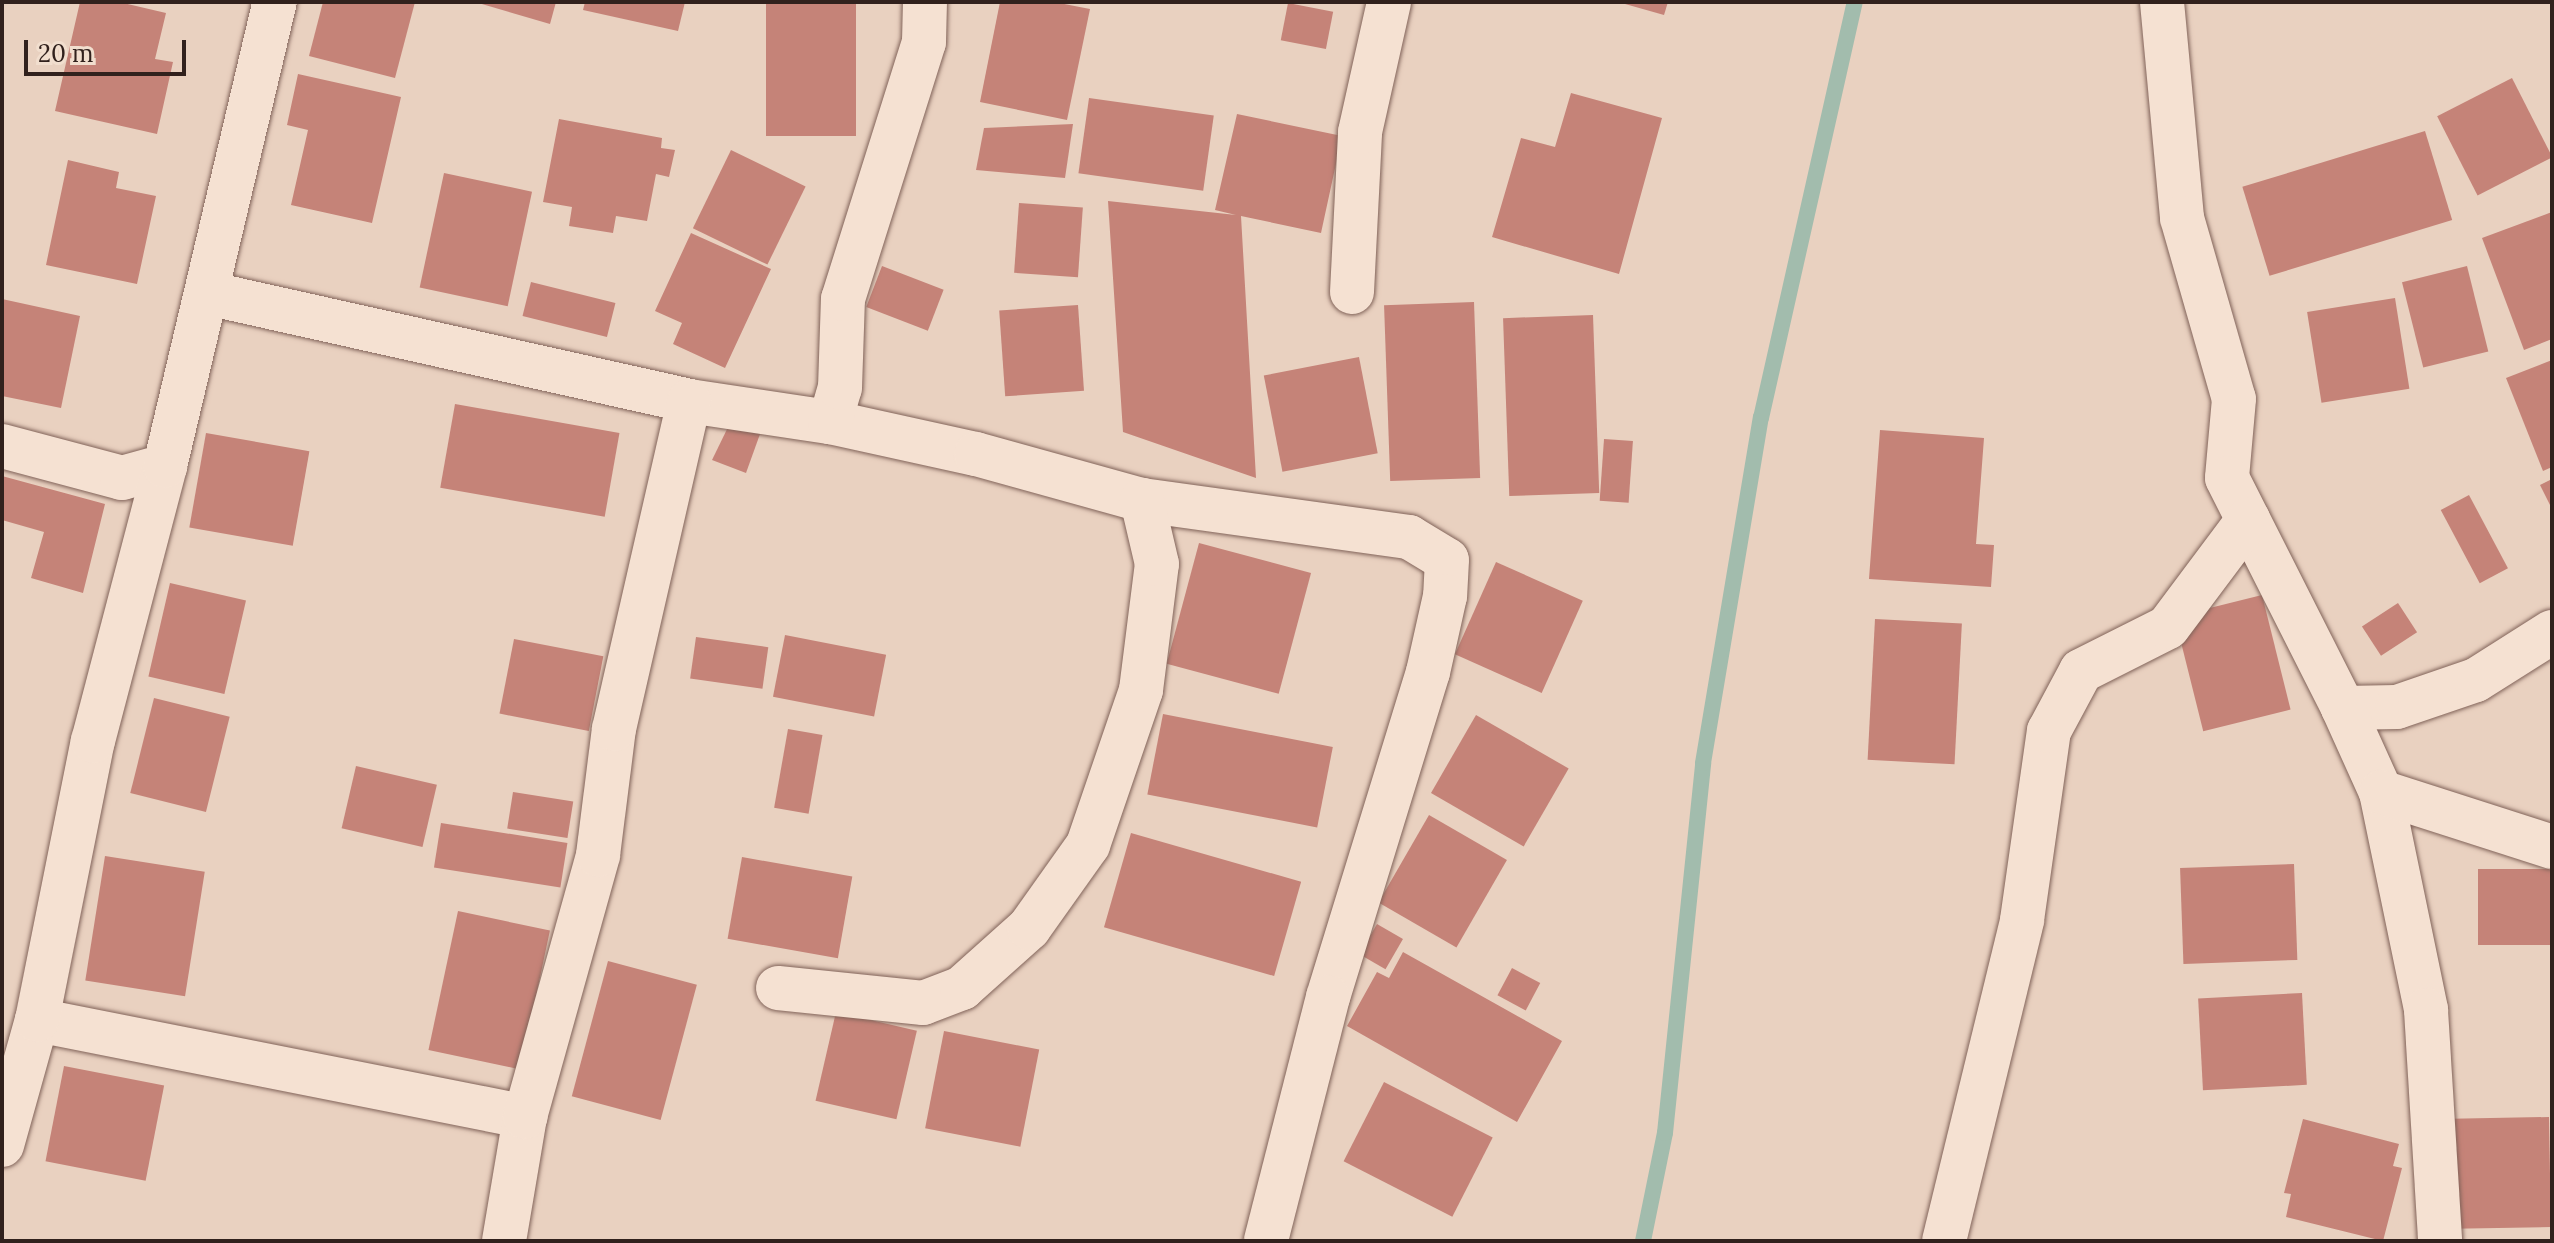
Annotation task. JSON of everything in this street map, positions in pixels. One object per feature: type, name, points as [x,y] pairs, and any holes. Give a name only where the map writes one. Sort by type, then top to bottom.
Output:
[{"type":"street","points":[[2,1145],[37,1020],[93,741],[165,466],[275,2]]},
{"type":"street","points":[[830,422],[840,388],[843,299],[924,42],[925,2]]},
{"type":"street","points":[[1352,292],[1360,132],[1389,2]]},
{"type":"street","points":[[2162,2],[2182,218],[2234,399],[2227,478],[2343,708],[2381,792],[2426,1010],[2440,1241]]},
{"type":"street","points":[[207,293],[689,401],[830,422],[976,454],[1142,500],[1409,537],[1447,560],[1445,596],[1428,672],[1332,982],[1266,1241]]},
{"type":"street","points":[[504,1241],[525,1117],[598,855],[614,729],[689,401]]},
{"type":"street","points":[[2,446],[122,478],[165,466]]},
{"type":"street","points":[[778,988],[923,1003],[962,988],[1029,928],[1088,845],[1141,690],[1157,564],[1142,500]]},
{"type":"street","points":[[1944,1241],[2022,920],[2049,731],[2081,671],[2168,627],[2248,520]]},
{"type":"street","points":[[2343,708],[2397,707],[2476,680],[2552,632]]},
{"type":"street","points":[[2381,792],[2552,847]]},
{"type":"street","points":[[37,1020],[525,1117]]},
{"type":"building","points":[[80,2],[119,2],[166,13],[155,59],[173,62],[157,134],[55,111]]},
{"type":"building","points":[[323,2],[415,2],[395,78],[309,56]]},
{"type":"building","points":[[475,2],[556,2],[550,24]]},
{"type":"building","points":[[585,2],[685,2],[678,31],[583,10]]},
{"type":"building","points":[[766,2],[856,2],[856,136],[766,136]]},
{"type":"building","points":[[1000,2],[1054,2],[1090,9],[1067,120],[980,102]]},
{"type":"building","points":[[1618,2],[1668,2],[1664,15]]},
{"type":"building","points":[[1288,3],[1333,12],[1326,49],[1281,40]]},
{"type":"building","points":[[298,74],[401,97],[372,223],[291,205],[308,130],[287,125]]},
{"type":"building","points":[[2512,78],[2552,158],[2478,195],[2437,116]]},
{"type":"building","points":[[1571,93],[1662,118],[1619,274],[1492,237],[1521,138],[1555,147]]},
{"type":"building","points":[[1089,98],[1214,116],[1203,191],[1078,173]]},
{"type":"building","points":[[1237,114],[1342,136],[1321,233],[1241,216],[1256,478],[1123,432],[1108,201],[1236,215],[1215,210]]},
{"type":"building","points":[[559,119],[662,138],[661,148],[675,150],[669,177],[656,174],[647,221],[616,216],[613,233],[569,226],[572,207],[543,202]]},
{"type":"building","points":[[1073,124],[1065,178],[976,170],[984,128]]},
{"type":"building","points":[[2425,131],[2452,220],[2270,276],[2242,187]]},
{"type":"building","points":[[731,150],[806,186],[767,265],[693,228]]},
{"type":"building","points":[[68,160],[119,172],[116,188],[156,196],[137,284],[46,265]]},
{"type":"building","points":[[444,173],[532,192],[508,306],[420,287]]},
{"type":"building","points":[[1019,203],[1083,207],[1078,277],[1014,273]]},
{"type":"building","points":[[2552,212],[2552,339],[2524,350],[2482,238]]},
{"type":"building","points":[[691,233],[771,269],[725,368],[673,344],[682,323],[655,311]]},
{"type":"building","points":[[882,266],[944,290],[928,331],[866,307]]},
{"type":"building","points":[[2467,266],[2488,351],[2423,368],[2402,282]]},
{"type":"building","points":[[531,282],[615,303],[607,337],[523,316]]},
{"type":"building","points":[[2395,298],[2409,389],[2321,403],[2307,312]]},
{"type":"building","points":[[2,299],[80,316],[61,408],[2,396]]},
{"type":"building","points":[[1474,302],[1480,478],[1390,481],[1384,305]]},
{"type":"building","points":[[1078,305],[1084,391],[1005,396],[999,311]]},
{"type":"building","points":[[1593,315],[1599,493],[1509,496],[1503,318]]},
{"type":"building","points":[[1359,357],[1378,453],[1282,472],[1264,376]]},
{"type":"building","points":[[2552,360],[2552,467],[2543,471],[2506,378]]},
{"type":"building","points":[[455,404],[619,433],[605,517],[440,488]]},
{"type":"building","points":[[731,421],[760,434],[746,473],[712,460]]},
{"type":"building","points":[[1880,430],[1984,438],[1976,544],[1994,545],[1991,587],[1869,579]]},
{"type":"building","points":[[206,433],[309,451],[293,546],[189,528]]},
{"type":"building","points":[[1604,439],[1633,441],[1629,503],[1600,501]]},
{"type":"building","points":[[2,476],[105,504],[83,593],[31,578],[44,532],[2,520]]},
{"type":"building","points":[[2552,479],[2552,509],[2540,485]]},
{"type":"building","points":[[2469,495],[2508,568],[2480,583],[2441,510]]},
{"type":"building","points":[[1199,543],[1311,573],[1279,694],[1167,664]]},
{"type":"building","points":[[1496,562],[1583,601],[1542,693],[1455,654]]},
{"type":"building","points":[[170,583],[246,601],[224,694],[148,677]]},
{"type":"building","points":[[2262,595],[2291,709],[2203,731],[2175,617]]},
{"type":"building","points":[[2398,603],[2417,632],[2381,656],[2362,626]]},
{"type":"building","points":[[1875,619],[1962,624],[1955,764],[1868,760]]},
{"type":"building","points":[[785,635],[886,655],[874,716],[773,697]]},
{"type":"building","points":[[696,637],[768,647],[762,689],[690,679]]},
{"type":"building","points":[[514,639],[603,656],[589,731],[499,714]]},
{"type":"building","points":[[154,698],[230,717],[206,812],[130,793]]},
{"type":"building","points":[[1163,714],[1333,747],[1317,828],[1147,794]]},
{"type":"building","points":[[1476,715],[1569,769],[1524,846],[1431,793]]},
{"type":"building","points":[[788,729],[822,735],[809,814],[774,808]]},
{"type":"building","points":[[356,766],[437,785],[422,847],[342,828]]},
{"type":"building","points":[[513,792],[573,802],[567,838],[507,829]]},
{"type":"building","points":[[1429,815],[1507,860],[1456,947],[1378,902]]},
{"type":"building","points":[[441,823],[567,843],[560,887],[434,867]]},
{"type":"building","points":[[1131,833],[1301,882],[1274,976],[1104,927]]},
{"type":"building","points":[[105,856],[205,872],[185,996],[85,980]]},
{"type":"building","points":[[742,857],[852,876],[838,958],[728,939]]},
{"type":"building","points":[[2294,864],[2297,960],[2183,964],[2180,868]]},
{"type":"building","points":[[2478,869],[2552,869],[2552,945],[2478,945]]},
{"type":"building","points":[[458,911],[550,931],[520,1069],[428,1050]]},
{"type":"building","points":[[1377,924],[1403,939],[1385,969],[1360,954]]},
{"type":"building","points":[[1403,952],[1562,1041],[1517,1122],[1347,1026],[1377,972],[1389,978]]},
{"type":"building","points":[[608,961],[697,985],[661,1120],[572,1096]]},
{"type":"building","points":[[1512,968],[1540,983],[1526,1010],[1497,995]]},
{"type":"building","points":[[2302,993],[2307,1085],[2203,1090],[2198,998]]},
{"type":"building","points":[[836,1012],[917,1031],[896,1119],[816,1101]]},
{"type":"building","points":[[944,1031],[1039,1050],[1020,1147],[925,1128]]},
{"type":"building","points":[[64,1066],[164,1085],[146,1181],[45,1161]]},
{"type":"building","points":[[1384,1082],[1493,1137],[1452,1217],[1344,1161]]},
{"type":"building","points":[[2549,1117],[2551,1227],[2454,1229],[2452,1119]]},
{"type":"building","points":[[2303,1119],[2399,1144],[2393,1166],[2402,1168],[2383,1241],[2286,1217],[2291,1194],[2284,1193]]},
{"type":"waterway","points":[[1643,1241],[1665,1133],[1703,763],[1761,418],[1855,2]]}]
